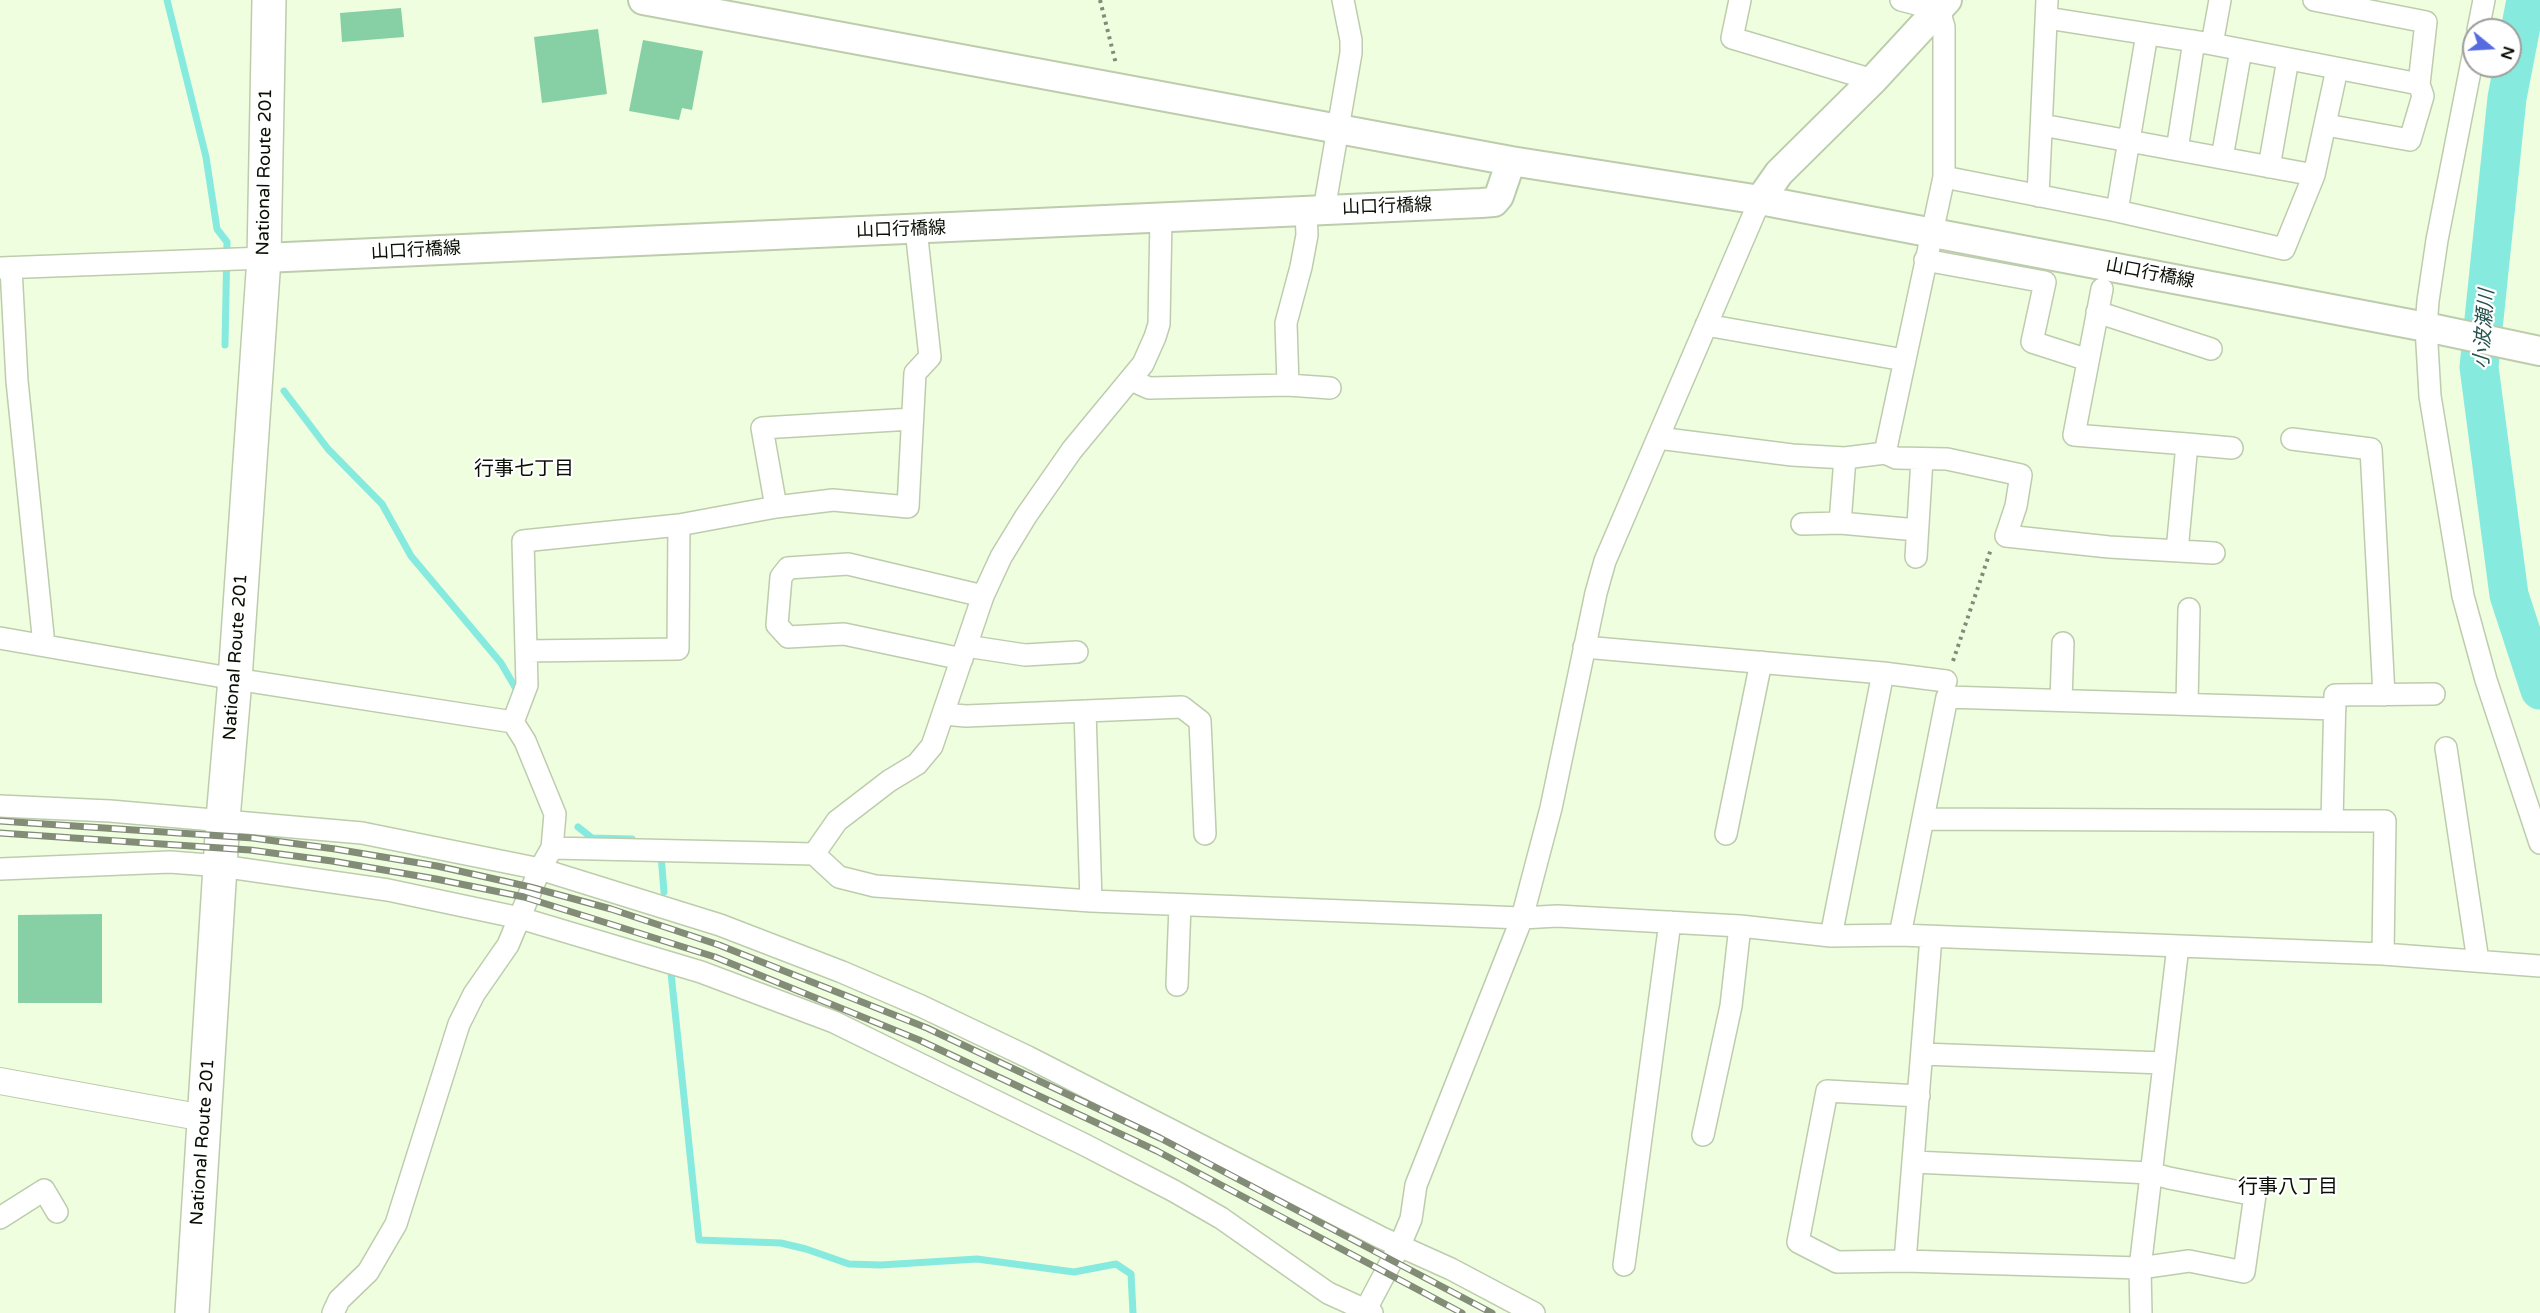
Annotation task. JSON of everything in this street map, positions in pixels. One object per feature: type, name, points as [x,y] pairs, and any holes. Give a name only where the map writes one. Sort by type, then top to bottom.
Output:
[{"type":"highway","name":"National Route 201","points":[[192,1313],[223,819],[264,258],[268,0]]},
{"type":"main road","name":"山口行橋線","points":[[643,0],[1511,161],[1760,200],[2435,328],[2540,351]]},
{"type":"main road","points":[[1760,200],[1779,173],[1873,80],[1943,5]]},
{"type":"main road","name":"山口行橋線","points":[[264,258],[1494,202],[1499,196],[1511,161]]},
{"type":"street","points":[[1288,385],[1286,323],[1307,235],[1338,129],[1351,53],[1351,40],[1343,0]]},
{"type":"street","points":[[1740,0],[1732,38],[1873,80]]},
{"type":"street","points":[[1885,453],[1944,177],[1943,5],[1901,0]]},
{"type":"street","points":[[2177,150],[2203,43],[2220,0]]},
{"type":"street","points":[[2314,0],[2391,7],[2426,22],[2419,84],[2423,96],[2410,140],[2326,124]]},
{"type":"street","points":[[2480,18],[2484,0]]},
{"type":"street","points":[[2038,196],[2047,9],[2146,34],[2419,84]]},
{"type":"street","points":[[2117,211],[2146,34]]},
{"type":"street","points":[[2222,158],[2241,50]]},
{"type":"street","points":[[2269,166],[2288,59]]},
{"type":"street","points":[[1944,177],[2117,211],[2284,249],[2314,175],[2337,69]]},
{"type":"street","points":[[2469,78],[2437,240],[2435,328],[2430,396],[2463,596],[2486,680],[2540,843]]},
{"type":"street","points":[[2042,124],[2314,175]]},
{"type":"street","points":[[0,868],[44,869],[142,862],[221,866],[388,890],[520,918],[701,972],[834,1022],[1174,1191],[1221,1218],[1328,1293],[1367,1312],[1411,1219],[1416,1185],[1522,918],[1551,808],[1584,647],[1605,561],[1760,200]]},
{"type":"street","points":[[814,854],[837,821],[917,764],[932,747],[983,596],[1001,557],[1026,516],[1072,450],[1131,380],[1149,353],[1159,324],[1161,218]]},
{"type":"street","points":[[513,722],[526,685],[523,541],[679,525],[776,507],[833,500],[908,507],[915,373],[930,357],[916,229]]},
{"type":"street","points":[[44,645],[6,268],[264,258]]},
{"type":"street","points":[[1925,260],[2045,282],[2031,342],[2088,360]]},
{"type":"street","points":[[2102,289],[2074,435],[2232,448]]},
{"type":"street","points":[[2097,312],[2211,349]]},
{"type":"street","points":[[1706,325],[1904,360]]},
{"type":"street","points":[[1131,380],[1149,388],[1288,385],[1330,388]]},
{"type":"street","points":[[776,507],[762,428],[912,419]]},
{"type":"street","points":[[1658,438],[1760,453],[1845,458],[1885,453],[1896,458],[1947,459],[2021,475],[2016,506],[2006,536],[2214,553]]},
{"type":"street","points":[[2292,439],[2371,449],[2384,695]]},
{"type":"street","points":[[2177,551],[2187,444]]},
{"type":"street","points":[[1840,523],[1845,458]]},
{"type":"street","points":[[1916,557],[1922,459]]},
{"type":"street","points":[[1802,524],[1840,523],[1917,530]]},
{"type":"street","points":[[526,651],[678,649],[679,525]]},
{"type":"street","points":[[983,596],[848,564],[788,568],[781,577],[777,625],[788,637],[844,634],[964,652],[1025,655],[1077,652]]},
{"type":"street","points":[[2187,704],[2189,609]]},
{"type":"street","points":[[0,638],[235,679],[513,722],[525,741],[555,814],[552,848],[540,869],[508,945],[474,994],[459,1024],[396,1224],[368,1272],[339,1300],[333,1313]]},
{"type":"street","points":[[2061,700],[2063,643]]},
{"type":"street","points":[[1584,647],[1883,673],[1946,681]]},
{"type":"street","points":[[1726,834],[1761,662]]},
{"type":"street","points":[[1831,936],[1883,673]]},
{"type":"street","points":[[2332,821],[2335,695],[2434,694]]},
{"type":"street","points":[[1900,935],[1947,697],[2335,709]]},
{"type":"street","points":[[943,714],[966,716],[1182,707],[1200,721],[1205,834]]},
{"type":"street","points":[[1085,711],[1091,901]]},
{"type":"street","points":[[2446,748],[2478,961]]},
{"type":"street","points":[[0,806],[110,810],[362,833],[540,869],[720,925],[842,972],[1028,1057],[1451,1269],[1533,1313]]},
{"type":"street","points":[[1924,819],[2385,821],[2383,954]]},
{"type":"street","points":[[552,848],[814,854],[839,877],[875,886],[1091,901],[1522,918],[1557,915],[1740,926],[1831,936],[1900,935],[2383,954],[2540,966]]},
{"type":"street","points":[[1177,985],[1180,905]]},
{"type":"street","points":[[1624,1265],[1670,922]]},
{"type":"street","points":[[1703,1135],[1731,1006],[1740,926]]},
{"type":"street","points":[[1905,1261],[1931,937]]},
{"type":"street","points":[[2141,1313],[2140,1268],[2178,946]]},
{"type":"street","points":[[1922,1054],[2163,1063]]},
{"type":"street","points":[[0,1081],[204,1118]]},
{"type":"street","points":[[1914,1162],[2151,1173],[2169,1179],[2255,1195],[2244,1272],[2189,1261],[2140,1268],[1905,1261],[1837,1262],[1798,1242],[1827,1091],[1919,1096]]},
{"type":"street","points":[[0,1218],[44,1190],[57,1212]]},
{"type":"path","points":[[1100,0],[1117,68]]},
{"type":"path","points":[[1946,681],[1993,542]]},
{"type":"building","points":[[401,8],[404,37],[342,42],[340,13]]},
{"type":"building","points":[[598,29],[607,94],[542,103],[534,37]]},
{"type":"building","points":[[643,40],[703,51],[692,110],[682,108],[679,120],[629,111]]},
{"type":"building","points":[[102,914],[102,1003],[18,1003],[18,915]]},
{"type":"waterway","points":[[167,0],[206,157],[217,229],[227,242],[225,345]]},
{"type":"waterway","name":"小波瀬川","points":[[2526,0],[2507,98],[2479,367],[2509,595],[2540,690]]},
{"type":"waterway","points":[[284,391],[328,449],[382,504],[411,556],[501,663],[515,687]]},
{"type":"waterway","points":[[578,827],[592,838],[632,839]]},
{"type":"waterway","points":[[661,855],[664,892]]},
{"type":"waterway","points":[[671,973],[699,1240],[781,1243],[849,1264],[881,1265],[977,1259],[1074,1272],[1116,1264],[1131,1274],[1133,1313]]},
{"type":"railway","points":[[0,821],[253,838],[335,849],[437,866],[530,887],[611,909],[719,945],[927,1028],[1160,1138],[1492,1313]]},
{"type":"railway","points":[[0,833],[250,850],[436,879],[524,897],[715,957],[919,1040],[1157,1151],[1462,1313]]},
{"type":"district","name":"行事七丁目","points":[[524,470]]},
{"type":"district","name":"行事八丁目","points":[[2288,1188]]}]
